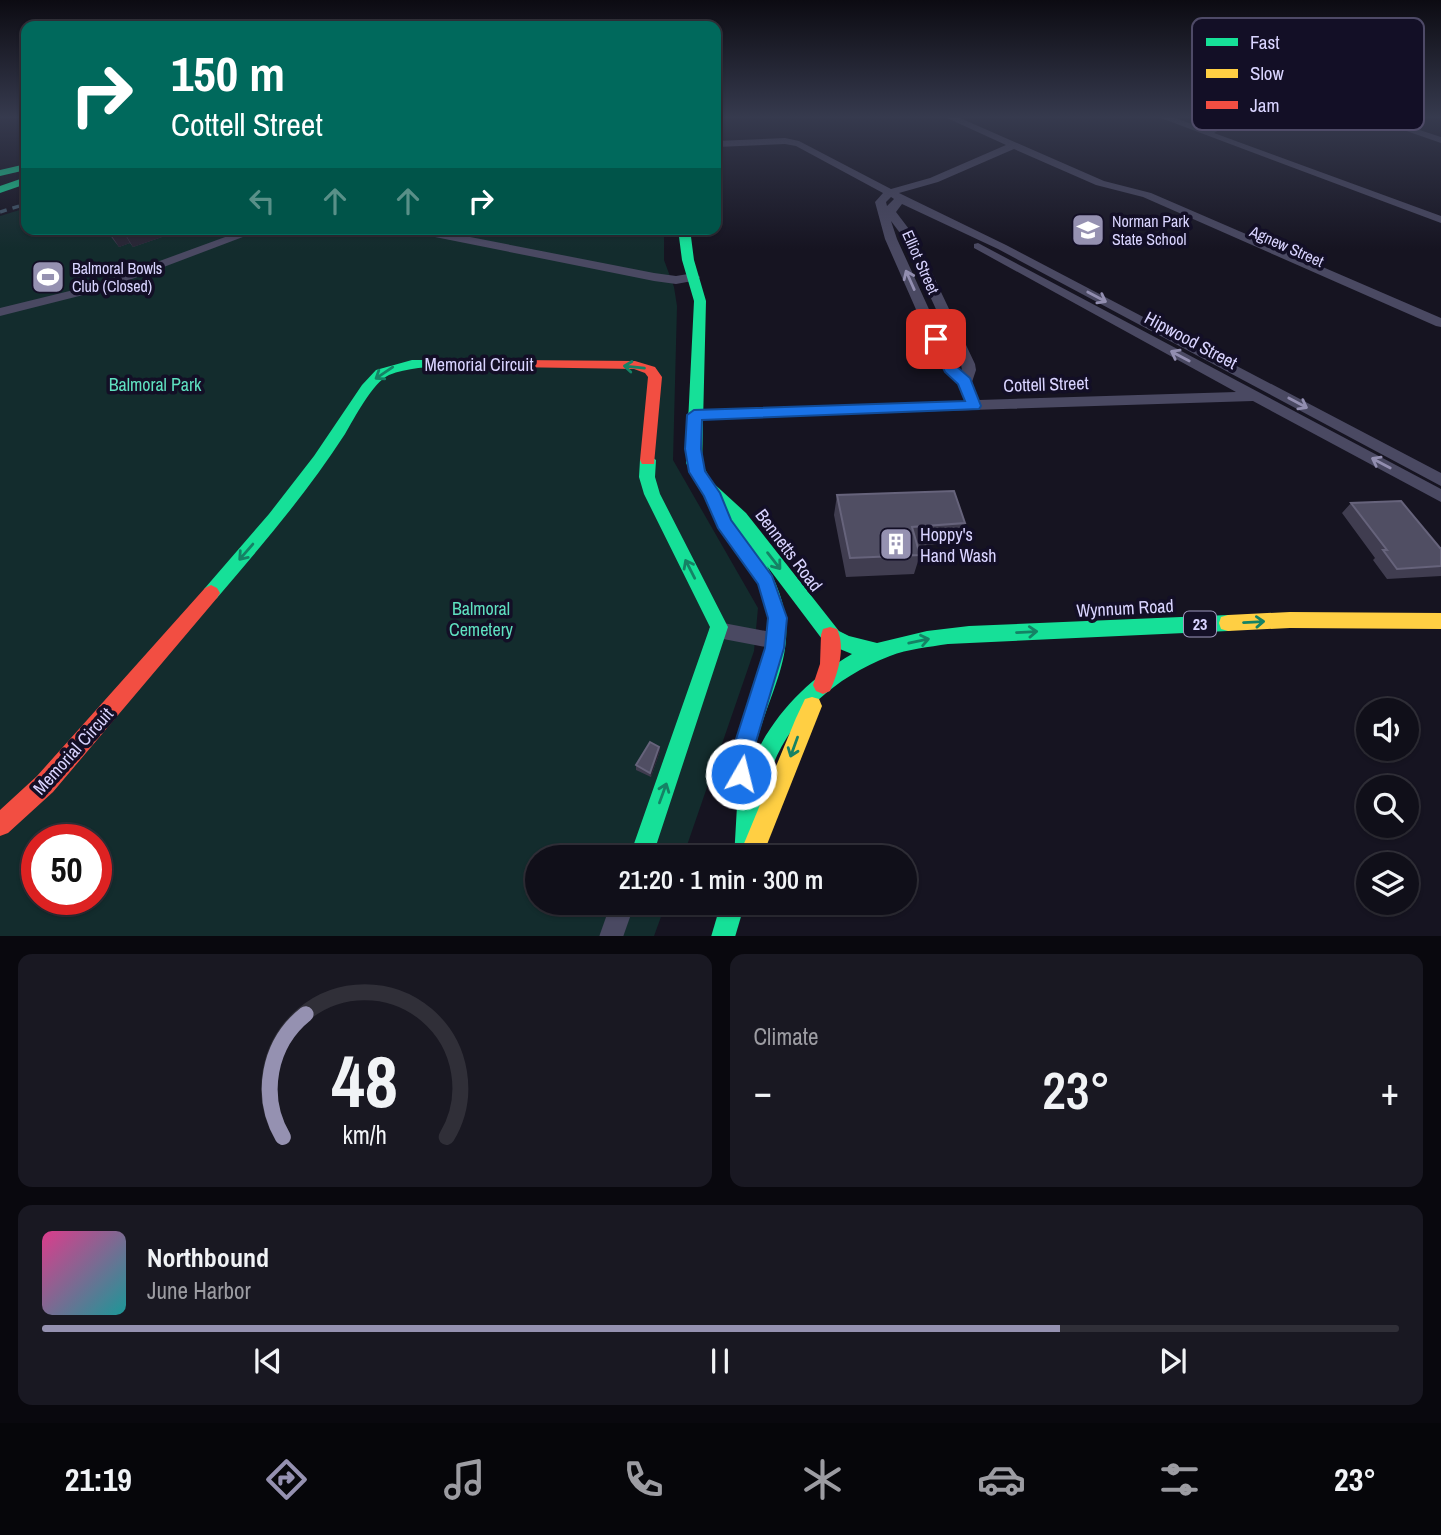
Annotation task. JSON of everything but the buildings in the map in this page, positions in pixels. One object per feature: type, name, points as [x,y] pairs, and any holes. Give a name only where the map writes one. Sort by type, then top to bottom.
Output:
[{"type":"main road","points":[[0,173],[21,168]]},
{"type":"main road","points":[[0,180],[21,175]]},
{"type":"main road","points":[[0,190],[21,182]]},
{"type":"main road","name":"Bennetts Road","points":[[685,235],[700,314],[694,463],[712,493],[724,523],[771,592],[778,618],[776,641],[742,755],[747,813]]},
{"type":"main road","name":"Memorial Circuit","points":[[0,825],[46,784],[275,519],[320,460],[367,388],[381,373],[394,367],[412,364],[635,365],[650,370],[655,377],[647,477],[652,494],[716,621],[718,630]]},
{"type":"main road","name":"Bennetts Road","points":[[712,493],[740,518],[830,635]]},
{"type":"main road","name":"Wynnum Road","points":[[747,845],[747,813],[753,786],[773,743],[794,714],[823,685],[846,668],[879,652],[959,635],[1290,620],[1441,621]]},
{"type":"main road","points":[[645,845],[718,630]]},
{"type":"main road","points":[[830,635],[845,644],[879,652]]},
{"type":"main road","points":[[823,685],[830,664],[830,635]]},
{"type":"main road","name":"Wynnum Road","points":[[754,845],[769,819],[800,730],[823,685]]},
{"type":"main road","points":[[723,936],[729,915]]},
{"type":"street","name":"Hipwood Street","points":[[830,162],[926,212],[990,253],[1441,496]]},
{"type":"street","points":[[897,196],[976,162]]},
{"type":"street","name":"Agnew Street","points":[[1052,162],[1085,176],[1144,194],[1441,323]]},
{"type":"street","points":[[1283,162],[1441,220]]},
{"type":"street","name":"Agnew Street","points":[[1120,188],[1142,202],[1441,333]]},
{"type":"street","name":"Elliot Street","points":[[897,196],[890,212],[909,237],[968,364],[965,382]]},
{"type":"street","name":"Elliot Street","points":[[897,196],[880,202],[888,232],[947,364],[965,382],[974,406]]},
{"type":"street","name":"Hipwood Street","points":[[926,212],[1002,247],[1441,480]]},
{"type":"street","points":[[0,312],[42,305],[149,271],[244,235]]},
{"type":"street","points":[[440,235],[654,277],[694,277]]},
{"type":"street","name":"Cottell Street","points":[[694,415],[1255,396],[1272,389]]},
{"type":"street","points":[[718,630],[776,641]]},
{"type":"street","points":[[611,936],[619,915]]},
{"type":"green space","name":"Balmoral Cemetery","points":[[21,210],[21,235],[664,235],[664,260],[674,287],[677,306],[673,460],[758,608],[754,651],[687,845],[525,845],[525,915],[662,915],[654,936],[0,936],[0,216]]},
{"type":"railway","points":[[0,212],[21,206]]},
{"type":"traffic: fast","points":[[0,173],[21,168]]},
{"type":"traffic: fast","points":[[0,190],[21,182]]},
{"type":"traffic: fast","points":[[685,235],[688,260],[700,301],[694,463],[705,485],[740,518],[832,637],[845,644],[879,652]]},
{"type":"traffic: fast","points":[[211,593],[275,519],[320,460],[367,388],[381,373],[412,364],[516,364]]},
{"type":"traffic: fast","points":[[644,845],[719,627],[652,494],[647,477],[648,460]]},
{"type":"traffic: fast","points":[[712,495],[760,569],[768,584],[778,617],[775,653],[741,763],[745,800]]},
{"type":"traffic: fast","points":[[745,845],[745,824],[755,779],[780,730],[817,688],[862,658],[887,648],[948,636],[1228,623]]},
{"type":"traffic: fast","points":[[723,936],[729,915]]},
{"type":"traffic: slow","points":[[1228,623],[1290,620],[1441,621]]},
{"type":"traffic: slow","points":[[755,845],[812,706]]},
{"type":"traffic: jam","points":[[516,364],[635,365],[650,370],[655,377],[648,460]]},
{"type":"traffic: jam","points":[[0,825],[45,784],[211,593]]},
{"type":"traffic: jam","points":[[823,685],[830,664],[830,635]]},
{"type":"place","name":"Norman Park State School","points":[[1088,230]]},
{"type":"place","name":"Balmoral Bowls Club (Closed)","points":[[48,277]]},
{"type":"place","name":"Hoppy's Hand Wash","points":[[896,544]]},
{"type":"route","points":[[741,774],[742,755],[774,648],[778,618],[766,582],[720,517],[712,493],[697,472],[693,449],[694,415],[974,406],[965,382],[950,369],[936,339]]},
{"type":"park label","name":"Balmoral Park","points":[[155,384]]}]
